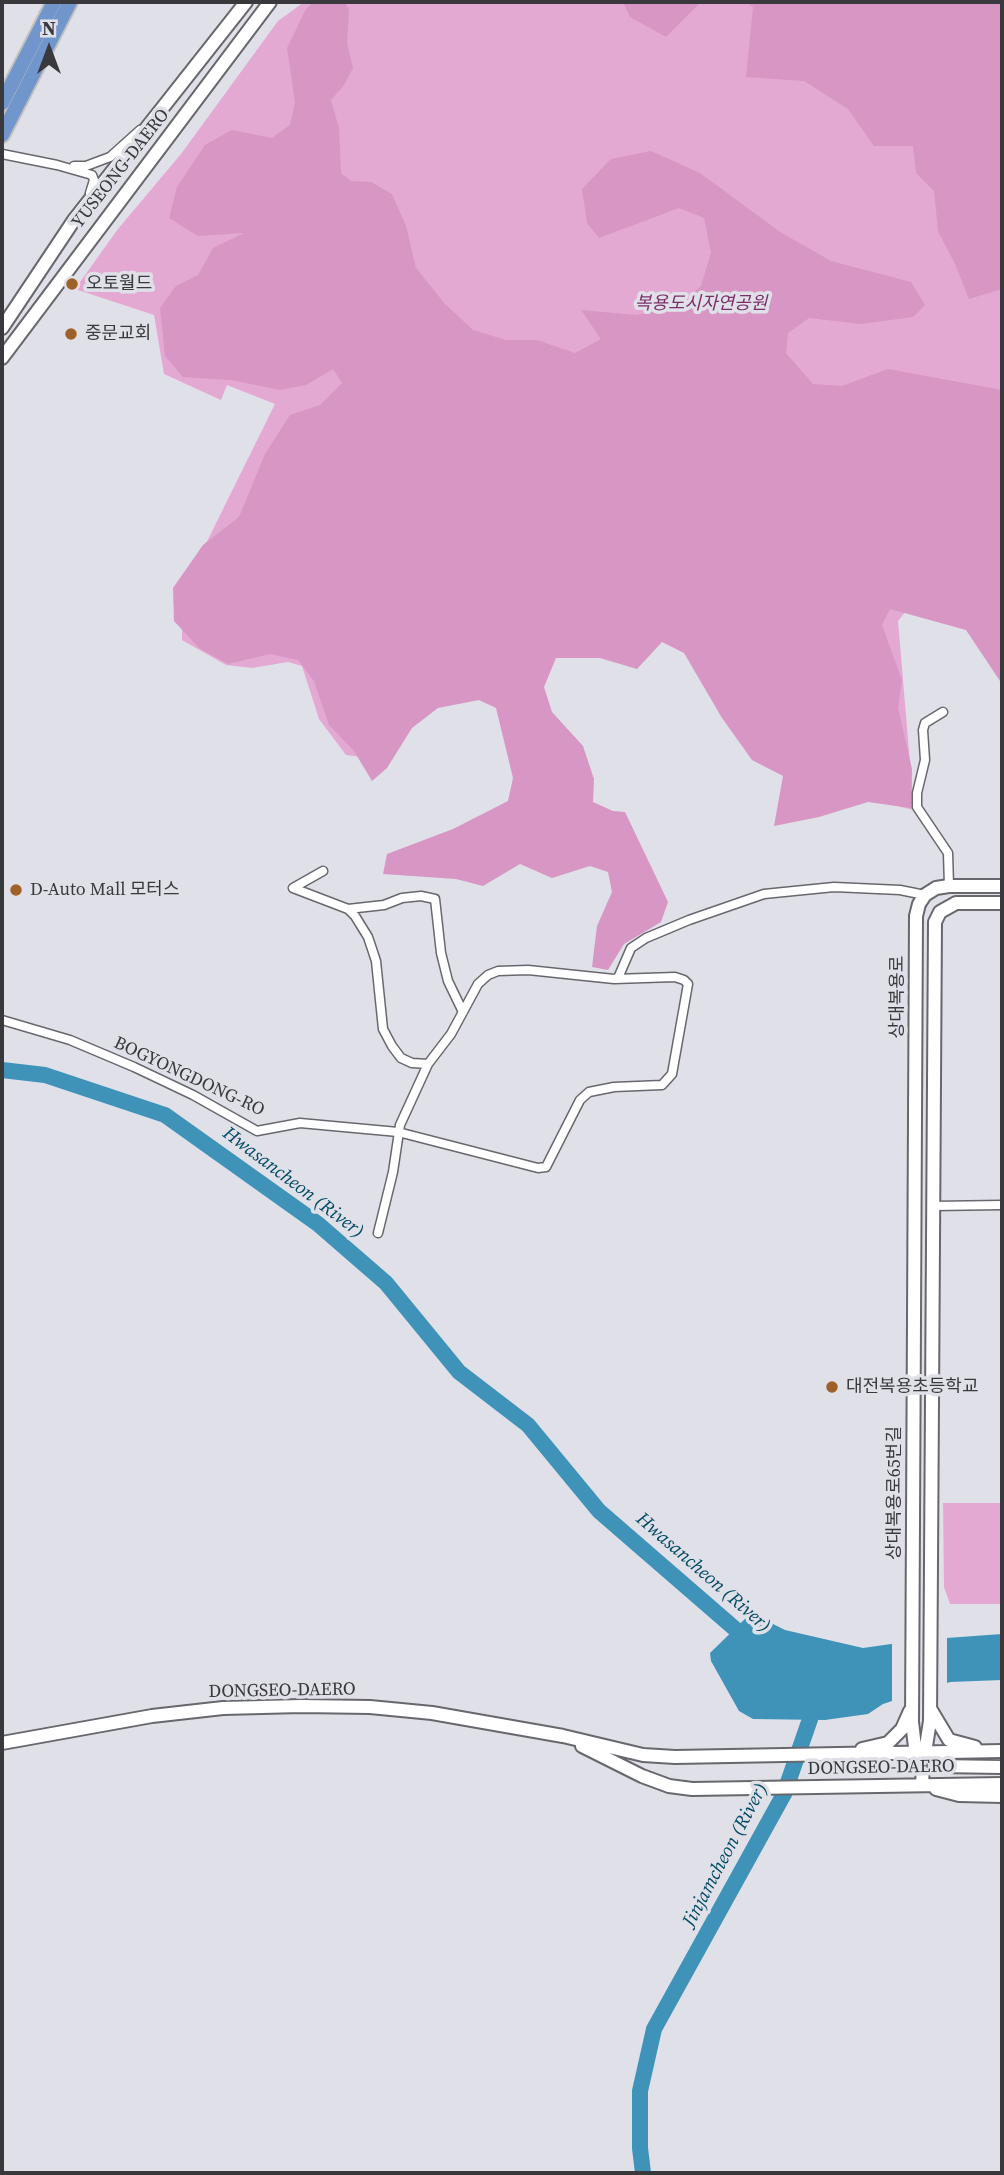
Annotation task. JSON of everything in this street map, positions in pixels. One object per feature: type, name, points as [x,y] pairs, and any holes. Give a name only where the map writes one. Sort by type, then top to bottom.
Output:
[{"type":"highway","points":[[2,103],[54,2]]},
{"type":"highway","points":[[2,135],[70,2]]},
{"type":"street","name":"YUSEONG-DAERO","points":[[2,328],[74,220],[246,2]]},
{"type":"street","name":"YUSEONG-DAERO","points":[[2,358],[270,2]]},
{"type":"street","points":[[57,165],[86,166],[100,163],[149,123]]},
{"type":"street","points":[[2,154],[92,175],[94,180],[91,192],[74,220]]},
{"type":"street","points":[[943,712],[925,723],[923,730],[925,760],[917,807],[948,853],[949,886]]},
{"type":"street","points":[[323,871],[293,888],[348,909],[384,905],[421,895],[435,899],[441,953],[448,981],[463,1012]]},
{"type":"street","points":[[378,1233],[393,1172],[398,1132],[428,1064],[446,1042],[478,984],[488,975],[498,971],[528,970],[618,978],[631,948],[646,939],[689,920],[764,894],[834,887],[900,890],[925,895],[936,888],[949,886],[1002,886]]},
{"type":"street","name":"상대복용로","points":[[916,1180],[916,916],[925,895]]},
{"type":"street","name":"상대복용로","points":[[933,1180],[935,922],[940,912],[956,903],[1002,903]]},
{"type":"street","points":[[348,909],[368,937],[376,961],[383,1029],[401,1058],[412,1063],[428,1064]]},
{"type":"street","name":"BOGYONGDONG-RO","points":[[2,1020],[71,1040],[193,1095],[257,1130],[300,1123],[398,1132],[494,1155],[520,1165],[546,1167],[580,1100],[589,1092],[614,1087],[662,1085],[672,1074],[688,984],[675,977],[614,979]]},
{"type":"street","name":"상대복용로65번길","points":[[916,1180],[912,1723],[922,1757]]},
{"type":"street","name":"상대복용로65번길","points":[[922,1757],[932,1715],[930,1615],[933,1180]]},
{"type":"street","points":[[933,1206],[1002,1206]]},
{"type":"street","name":"DONGSEO-DAERO","points":[[2,1743],[152,1716],[223,1708],[370,1707],[432,1713],[563,1736],[643,1755],[675,1757],[895,1754],[1002,1767]]},
{"type":"street","points":[[844,1754],[888,1743],[902,1729],[906,1715],[912,1708]]},
{"type":"street","points":[[932,1715],[946,1736],[955,1743],[1001,1751]]},
{"type":"street","name":"DONGSEO-DAERO","points":[[563,1736],[642,1776],[669,1786],[692,1789],[1002,1784]]},
{"type":"street","points":[[1001,1751],[922,1757],[922,1785],[959,1795],[1002,1796]]},
{"type":"green space","name":"복용도시자연공원","points":[[304,2],[1002,2],[1002,637],[906,611],[898,621],[914,810],[813,787],[691,631],[620,594],[504,704],[481,697],[419,705],[384,760],[346,755],[319,719],[302,666],[288,662],[252,668],[226,665],[182,640],[182,592],[275,404],[227,385],[221,400],[164,374],[154,315],[75,289],[118,229],[181,154],[278,21]]},
{"type":"green space","name":"복용도시자연공원","points":[[314,2],[345,2],[349,10],[347,43],[353,68],[344,85],[331,100],[339,128],[341,173],[351,181],[371,182],[392,194],[406,226],[416,268],[445,304],[473,330],[506,340],[537,340],[575,353],[601,339],[581,310],[636,315],[681,305],[701,286],[711,253],[704,218],[679,208],[599,238],[587,223],[582,189],[611,159],[651,151],[700,173],[780,232],[831,261],[911,282],[925,305],[913,317],[861,324],[809,318],[788,333],[786,353],[813,384],[842,386],[888,369],[1002,390],[1002,684],[966,630],[890,609],[882,625],[902,680],[898,708],[912,769],[911,808],[868,802],[819,817],[774,826],[783,776],[752,760],[722,718],[684,653],[662,642],[637,669],[600,658],[556,658],[544,687],[552,712],[583,746],[594,779],[593,802],[613,811],[625,812],[668,902],[661,922],[624,944],[608,970],[592,967],[597,926],[612,892],[608,872],[590,866],[552,878],[520,864],[483,886],[456,879],[383,874],[387,854],[453,829],[508,801],[513,778],[496,708],[479,700],[438,708],[412,728],[387,768],[372,781],[354,751],[329,725],[314,681],[298,660],[270,654],[228,664],[199,648],[174,621],[173,588],[203,545],[239,517],[265,454],[290,415],[320,405],[342,383],[333,369],[306,385],[280,390],[231,380],[183,377],[165,356],[160,308],[176,286],[198,275],[213,248],[244,233],[198,236],[169,218],[177,187],[205,145],[232,130],[272,138],[290,125],[295,102],[287,48],[306,9]]},
{"type":"green space","points":[[623,2],[701,2],[666,37],[630,17]]},
{"type":"green space","points":[[746,2],[1002,2],[1002,289],[969,299],[938,231],[934,191],[916,173],[913,146],[874,146],[848,109],[804,81],[746,77],[753,7]]},
{"type":"green space","points":[[943,1503],[1002,1503],[1002,1604],[950,1604],[944,1587]]},
{"type":"water","points":[[751,1613],[785,1630],[863,1648],[919,1640],[1002,1634],[1002,1680],[950,1682],[883,1704],[868,1714],[825,1720],[753,1719],[739,1711],[711,1661],[710,1653]]},
{"type":"pier","points":[[947,1634],[947,1686],[892,1704],[892,1640]]},
{"type":"waterway","name":"Hwasancheon (River)","points":[[2,1070],[45,1075],[165,1115],[318,1224],[386,1283],[459,1372],[528,1425],[599,1511],[749,1641]]},
{"type":"waterway","name":"Jinjamcheon (River)","points":[[643,2173],[640,2091],[654,2029],[784,1794],[817,1699]]},
{"type":"place","name":"오토월드","points":[[72,284]]},
{"type":"place","name":"중문교회","points":[[71,334]]},
{"type":"place","name":"D-Auto Mall 모터스","points":[[16,890]]},
{"type":"place","name":"대전복용초등학교","points":[[832,1387]]}]
